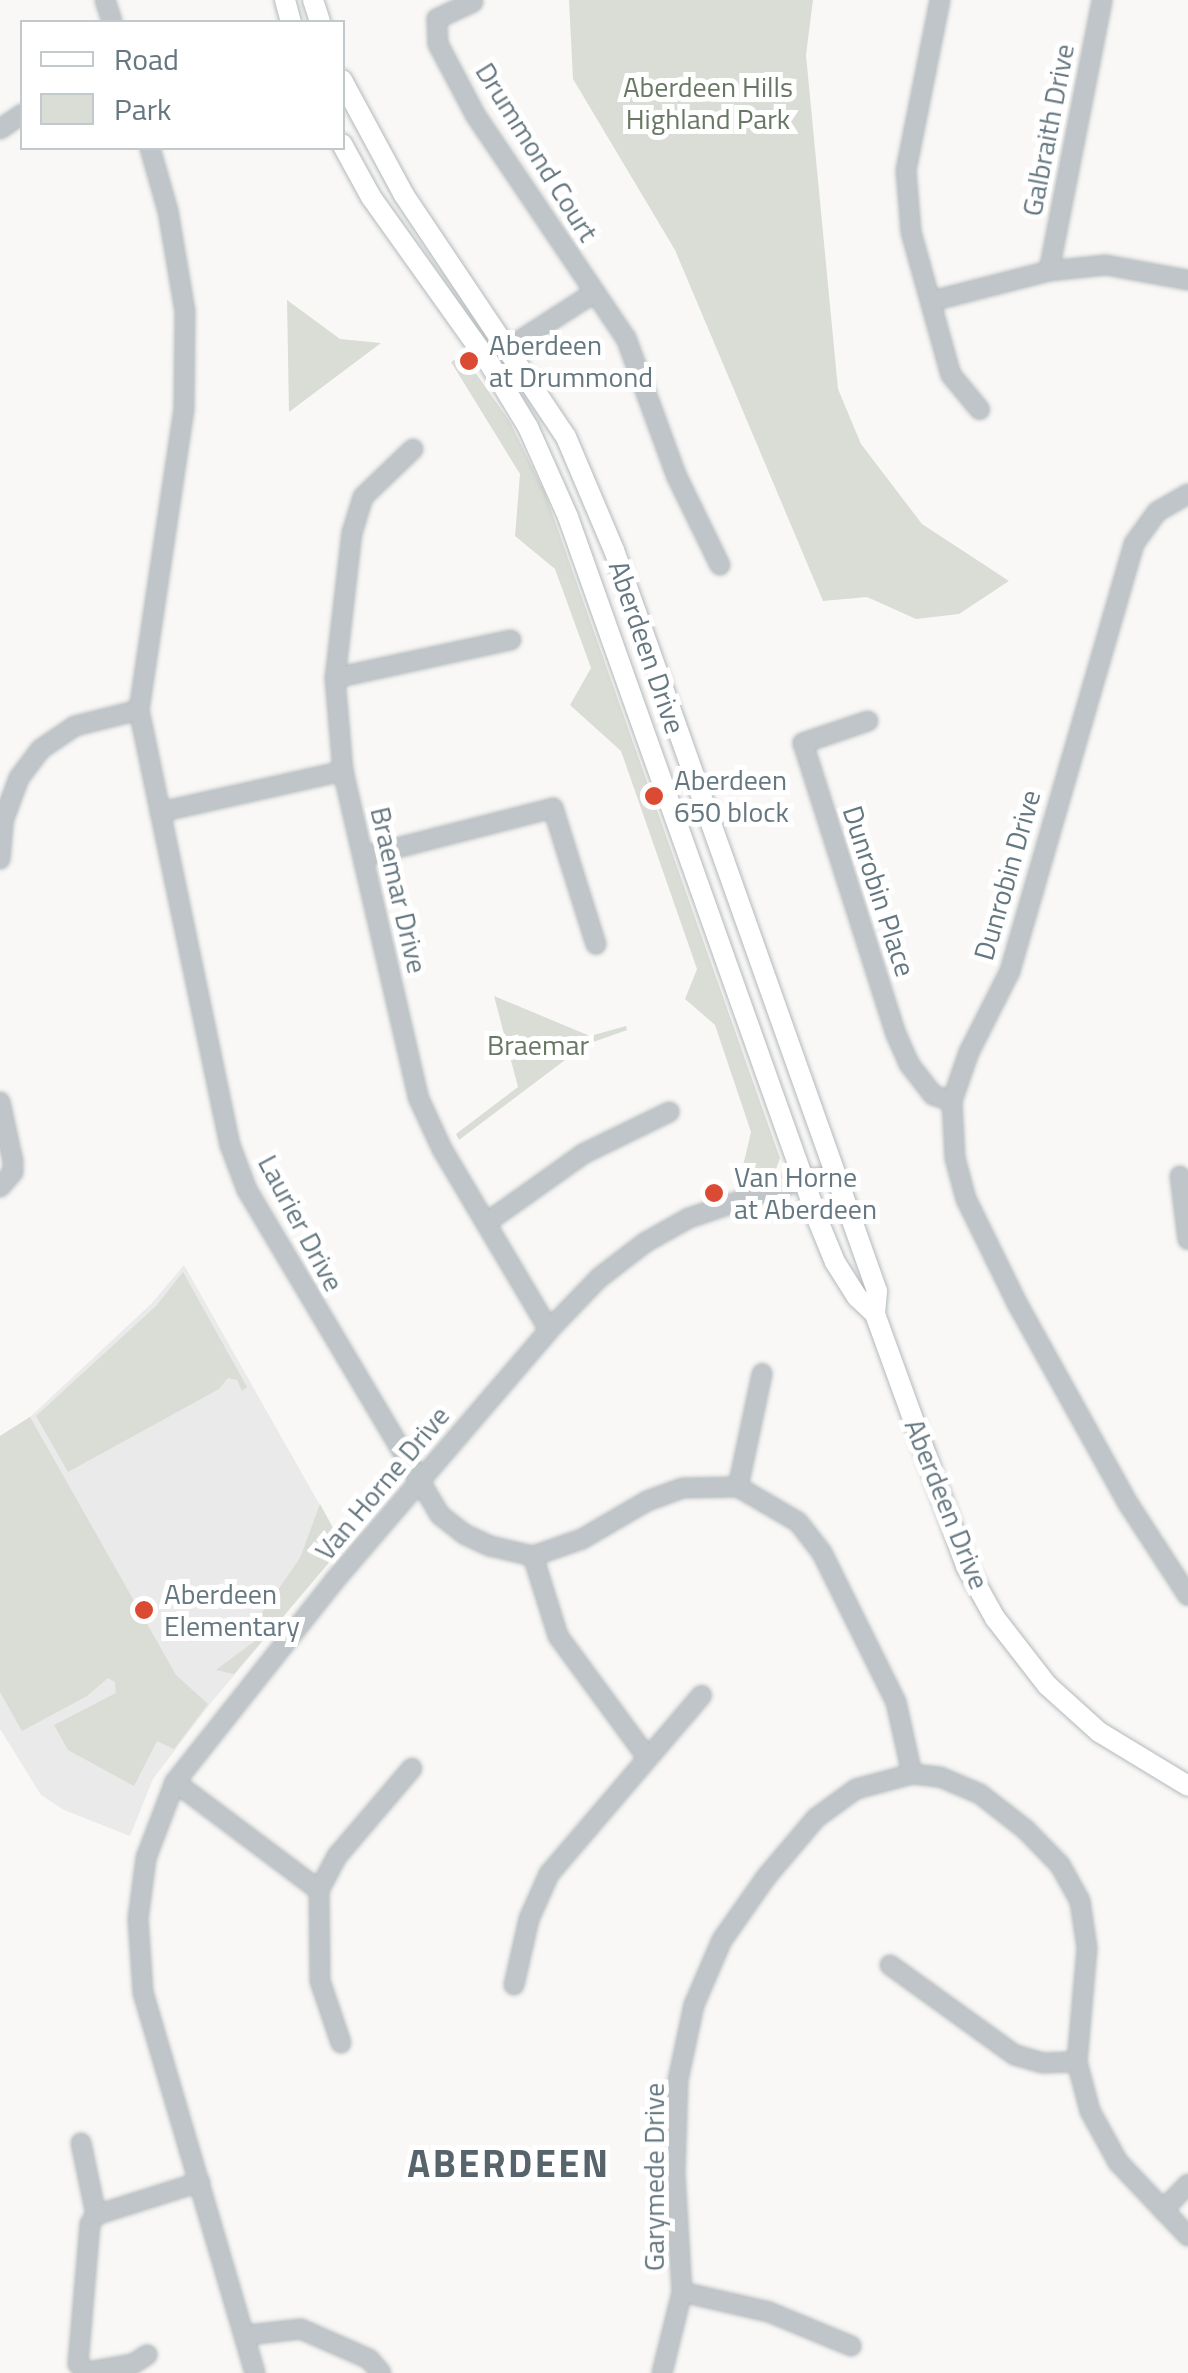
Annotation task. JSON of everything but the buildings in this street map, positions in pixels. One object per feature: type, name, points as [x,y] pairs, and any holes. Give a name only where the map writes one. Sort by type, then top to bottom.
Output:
[{"type":"main road","name":"Aberdeen Drive","points":[[345,86],[404,195],[566,436],[614,550],[832,1176],[877,1291],[875,1314],[966,1566],[1020,1655],[1075,1712],[1188,1786]]},
{"type":"main road","name":"Aberdeen Drive","points":[[345,149],[372,197],[488,362],[528,427],[568,517],[835,1262],[857,1297],[875,1314]]},
{"type":"street","points":[[940,0],[906,170],[911,232],[951,375],[980,410]]},
{"type":"street","name":"Galbraith Drive","points":[[1049,271],[1102,0]]},
{"type":"street","name":"Drummond Court","points":[[474,2],[436,19],[438,44],[476,116],[626,338],[678,477],[720,565]]},
{"type":"street","name":"Laurier Drive","points":[[151,150],[168,211],[185,310],[184,409],[139,710],[230,1145],[248,1190],[440,1515],[464,1534],[490,1546],[533,1556]]},
{"type":"street","points":[[932,300],[1049,271],[1106,265],[1188,280]]},
{"type":"street","points":[[488,362],[594,293]]},
{"type":"street","name":"Braemar Drive","points":[[413,449],[363,497],[352,532],[335,678],[343,771],[418,1097],[549,1330]]},
{"type":"street","name":"Dunrobin Drive","points":[[1188,494],[1157,512],[1134,544],[1010,971],[968,1052],[952,1101],[954,1158],[966,1199],[1018,1304],[1129,1505],[1188,1596]]},
{"type":"street","points":[[335,678],[511,640]]},
{"type":"street","points":[[0,859],[3,821],[19,778],[41,748],[75,726],[139,710]]},
{"type":"street","name":"Dunrobin Place","points":[[868,721],[802,743],[894,1032],[910,1064],[933,1095],[952,1101]]},
{"type":"street","points":[[160,812],[343,771]]},
{"type":"street","points":[[365,856],[553,808],[596,944]]},
{"type":"street","points":[[0,1102],[13,1172],[0,1187]]},
{"type":"street","points":[[486,1223],[582,1154],[669,1112]]},
{"type":"street","name":"Van Horne Drive","points":[[255,2373],[248,2335],[143,1992],[138,1919],[146,1858],[174,1782],[231,1706],[418,1482],[599,1278],[646,1242],[689,1218],[805,1179],[832,1176]]},
{"type":"street","points":[[1180,1176],[1188,1240]]},
{"type":"street","points":[[738,1487],[762,1374]]},
{"type":"street","points":[[646,1756],[558,1636],[533,1556],[582,1539],[665,1494],[686,1488],[738,1487],[798,1522],[822,1552],[896,1702],[912,1774]]},
{"type":"street","points":[[514,1984],[529,1919],[549,1874],[702,1695]]},
{"type":"street","points":[[341,2042],[320,1981],[318,1890],[347,1843],[412,1768]]},
{"type":"street","name":"Garymede Drive","points":[[662,2373],[682,2292],[675,2173],[678,2080],[694,2006],[722,1940],[766,1876],[816,1818],[856,1790],[912,1774],[940,1777],[980,1794],[1026,1830],[1060,1865],[1080,1900],[1087,1948],[1077,2062],[1090,2110],[1118,2162],[1188,2236]]},
{"type":"street","points":[[174,1782],[318,1890]]},
{"type":"street","points":[[890,1965],[1015,2055],[1043,2063],[1077,2062]]},
{"type":"street","points":[[81,2143],[96,2215]]},
{"type":"street","points":[[147,2354],[133,2364],[86,2372],[78,2364],[90,2224],[96,2215],[200,2182]]},
{"type":"street","points":[[1163,2210],[1188,2184]]},
{"type":"street","points":[[682,2292],[770,2312],[851,2346]]},
{"type":"street","points":[[248,2335],[301,2329],[369,2359],[382,2373]]},
{"type":"shaded area","name":"Aberdeen Elementary","points":[[184,1265],[343,1546],[210,1704],[153,1779],[130,1836],[64,1810],[41,1795],[0,1729],[0,1436],[30,1417],[152,1303]]},
{"type":"green space","name":"Aberdeen Hills Highland Park","points":[[569,0],[813,0],[806,55],[838,389],[861,444],[922,524],[1009,581],[959,614],[916,619],[867,597],[823,601],[675,250],[573,79]]},
{"type":"green space","points":[[287,300],[340,339],[381,343],[289,412]]},
{"type":"green space","points":[[463,355],[510,422],[545,493],[780,1158],[775,1172],[739,1183],[751,1132],[715,1025],[685,999],[697,969],[621,751],[570,705],[591,668],[555,569],[515,536],[520,474],[451,362]]},
{"type":"green space","name":"Braemar","points":[[494,996],[590,1036],[626,1026],[627,1030],[585,1045],[459,1140],[456,1134],[518,1087]]},
{"type":"green space","points":[[183,1272],[247,1387],[242,1391],[237,1380],[228,1378],[219,1389],[68,1472],[36,1416],[156,1306]]},
{"type":"green space","points":[[30,1417],[176,1675],[208,1704],[174,1749],[157,1741],[134,1786],[68,1750],[54,1725],[116,1693],[115,1682],[108,1678],[87,1696],[22,1731],[0,1692],[0,1436]]},
{"type":"green space","points":[[320,1504],[343,1546],[234,1674],[216,1670],[256,1640],[250,1630],[300,1558]]},
{"type":"place","name":"Aberdeen at Drummond","points":[[469,361]]},
{"type":"place","name":"Aberdeen 650 block","points":[[654,796]]},
{"type":"place","name":"Van Horne at Aberdeen","points":[[714,1193]]},
{"type":"place","name":"Aberdeen Elementary","points":[[144,1610]]},
{"type":"district","name":"ABERDEEN","points":[[509,2164]]}]
